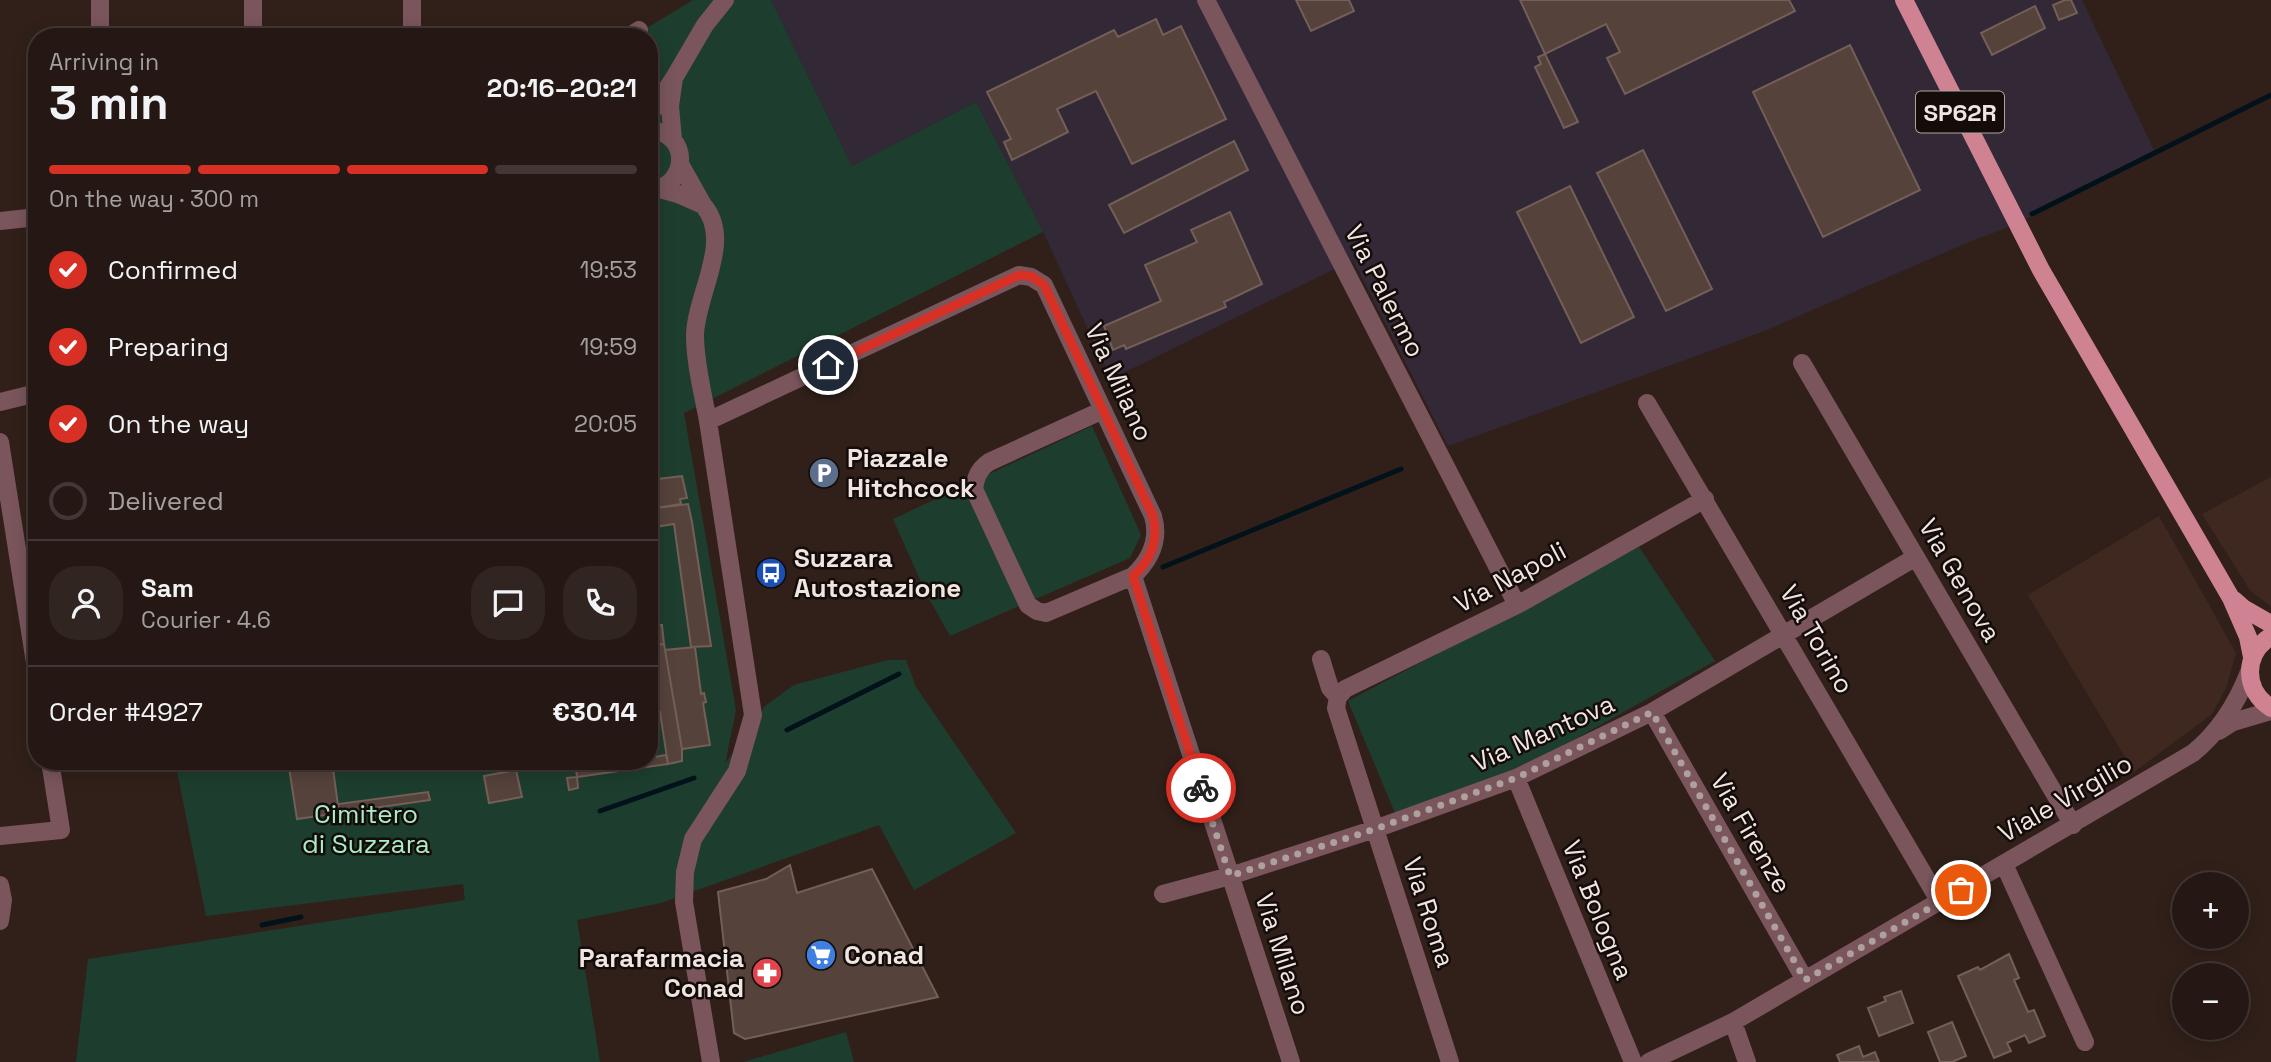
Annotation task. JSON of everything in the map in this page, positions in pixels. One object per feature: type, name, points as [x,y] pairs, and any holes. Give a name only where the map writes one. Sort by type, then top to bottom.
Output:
[{"type":"main road","name":"SP62R","points":[[1904,0],[2041,270],[2231,598]]},
{"type":"main road","points":[[2231,598],[2271,624]]},
{"type":"main road","points":[[2231,598],[2248,636],[2253,689],[2259,700],[2271,710]]},
{"type":"main road","points":[[2251,664],[2262,642],[2271,636]]},
{"type":"street","points":[[100,0],[100,28]]},
{"type":"street","points":[[253,0],[253,28]]},
{"type":"street","points":[[412,0],[412,28]]},
{"type":"street","points":[[658,102],[705,25],[725,0]]},
{"type":"street","name":"Via Palermo","points":[[1206,0],[1517,605]]},
{"type":"street","points":[[673,140],[670,106],[674,78]]},
{"type":"street","points":[[658,132],[665,133],[678,148],[680,164],[715,224],[716,237],[711,265],[695,335],[753,715],[737,771],[693,839],[685,872],[684,902],[711,1062]]},
{"type":"street","points":[[658,188],[675,177],[680,164]]},
{"type":"street","points":[[658,191],[678,194],[703,205]]},
{"type":"street","points":[[0,221],[28,218]]},
{"type":"street","name":"Via Milano","points":[[708,421],[1019,275],[1031,276],[1044,285],[1153,516],[1156,527],[1150,555],[1143,567],[1133,576],[1291,1062]]},
{"type":"street","name":"Via Genova","points":[[1801,363],[2073,825]]},
{"type":"street","points":[[0,402],[28,395]]},
{"type":"street","name":"Via Torino","points":[[1647,403],[1940,902]]},
{"type":"street","points":[[1103,410],[989,462],[981,468],[976,477],[974,489],[1028,605],[1037,611],[1046,613],[1133,576]]},
{"type":"street","points":[[0,442],[28,618]]},
{"type":"street","name":"Via Napoli","points":[[1338,697],[1345,689],[1517,605],[1705,499]]},
{"type":"street","name":"Via Mantova","points":[[1163,894],[1230,876],[1375,829],[1516,778],[1652,712],[1916,557]]},
{"type":"street","name":"Via Roma","points":[[1321,659],[1330,688],[1338,697],[1336,708],[1450,1062]]},
{"type":"street","name":"Viale Virgilio","points":[[2211,737],[2237,700],[2251,664]]},
{"type":"street","name":"Viale Virgilio","points":[[1649,1062],[1733,1022],[2073,825],[2183,760],[2233,722],[2271,710]]},
{"type":"street","name":"Via Firenze","points":[[1652,712],[1805,980]]},
{"type":"street","points":[[0,836],[61,830],[51,770]]},
{"type":"street","name":"Via Bologna","points":[[1516,778],[1633,1062]]},
{"type":"street","points":[[2004,864],[2085,1042]]},
{"type":"street","points":[[0,885],[3,900],[0,921]]},
{"type":"street","points":[[1733,1022],[1747,1062]]},
{"type":"shaded area","points":[[771,0],[2082,0],[2154,150],[2017,224],[1969,242],[1762,332],[1448,446],[1353,260],[1111,379],[1043,232],[976,102],[852,166]]},
{"type":"shaded area","points":[[2271,477],[2271,607],[2250,590],[2202,514]]},
{"type":"shaded area","points":[[2159,516],[2236,653],[2226,688],[2212,714],[2134,772],[2028,595]]},
{"type":"green space","name":"Cimitero di Suzzara","points":[[693,0],[771,0],[852,166],[976,102],[1043,232],[684,413],[736,710],[725,764],[765,706],[794,685],[888,660],[906,660],[916,687],[1016,833],[914,890],[879,825],[661,903],[577,920],[600,1062],[76,1062],[88,959],[465,900],[463,884],[206,916],[177,770],[658,770],[658,28],[647,28]]},
{"type":"green space","points":[[1092,426],[1141,535],[1130,558],[950,636],[926,593],[893,519]]},
{"type":"green space","points":[[1639,547],[1715,661],[1516,772],[1398,820],[1348,701]]},
{"type":"green space","points":[[846,1032],[854,1062],[743,1062]]},
{"type":"building","points":[[1296,0],[1349,0],[1354,11],[1311,31]]},
{"type":"building","points":[[1520,0],[1789,0],[1795,11],[1625,94],[1607,58],[1620,52],[1606,24],[1545,54]]},
{"type":"building","points":[[2071,0],[2077,13],[2059,20],[2053,5]]},
{"type":"building","points":[[2035,6],[2045,28],[1992,55],[1981,33]]},
{"type":"building","points":[[1156,19],[1163,35],[1181,26],[1226,119],[1132,164],[1096,91],[1057,109],[1068,132],[1012,160],[1004,142],[1011,139],[987,92],[1114,30],[1118,37]]},
{"type":"building","points":[[1850,45],[1920,190],[1823,237],[1753,92]]},
{"type":"building","points":[[1545,54],[1578,122],[1564,128],[1535,67],[1541,64],[1538,57]]},
{"type":"building","points":[[1234,141],[1248,170],[1124,233],[1109,205]]},
{"type":"building","points":[[1643,150],[1712,289],[1666,311],[1597,173]]},
{"type":"building","points":[[1570,186],[1634,317],[1581,343],[1517,212]]},
{"type":"building","points":[[1230,212],[1262,284],[1224,302],[1226,307],[1126,349],[1124,345],[1113,350],[1104,326],[1161,301],[1145,265],[1197,242],[1191,230]]},
{"type":"building","points":[[682,476],[687,498],[680,499],[681,504],[658,508],[658,479]]},
{"type":"building","points":[[688,504],[711,646],[691,647],[674,524],[658,527],[658,508]]},
{"type":"building","points":[[662,625],[664,644],[658,645],[658,626]]},
{"type":"building","points":[[664,644],[682,749],[682,761],[668,764],[658,712],[658,645]]},
{"type":"building","points":[[695,647],[701,694],[704,693],[706,702],[703,703],[710,745],[682,749],[665,650]]},
{"type":"building","points":[[666,755],[668,764],[658,765],[658,756]]},
{"type":"building","points":[[289,770],[333,770],[339,813],[297,819]]},
{"type":"building","points":[[516,770],[522,797],[489,803],[484,776]]},
{"type":"building","points":[[576,770],[626,770],[577,777]]},
{"type":"building","points":[[577,777],[578,788],[569,790],[567,778]]},
{"type":"building","points":[[428,792],[430,800],[339,813],[338,804]]},
{"type":"building","name":"Conad","points":[[790,865],[797,893],[872,869],[938,997],[745,1039],[734,1033],[718,892],[766,879]]},
{"type":"building","points":[[2009,954],[2019,978],[2014,980],[2028,1012],[2034,1010],[2045,1036],[2029,1043],[2025,1035],[2007,1043],[2011,1051],[1994,1058],[1958,976],[1978,967],[1980,970]]},
{"type":"building","points":[[1901,991],[1913,1023],[1879,1036],[1868,1008],[1886,1001],[1884,997]]},
{"type":"building","points":[[1952,1022],[1966,1056],[1952,1062],[1940,1062],[1928,1032]]},
{"type":"building","points":[[1859,1046],[1863,1057],[1875,1052],[1879,1062],[1840,1062],[1837,1055]]},
{"type":"waterway","points":[[2032,214],[2271,95]]},
{"type":"waterway","points":[[1163,567],[1401,469]]},
{"type":"waterway","points":[[787,730],[899,674]]},
{"type":"waterway","points":[[600,811],[694,778]]},
{"type":"waterway","points":[[262,925],[301,917]]},
{"type":"way so far","points":[[1201,788],[1230,876],[1375,829],[1516,778],[1652,712],[1805,980],[1961,890]]},
{"type":"place","name":"Piazzale Hitchcock","points":[[824,473]]},
{"type":"place","name":"Suzzara Autostazione","points":[[771,573]]},
{"type":"place","name":"Conad","points":[[821,955]]},
{"type":"place","name":"Parafarmacia Conad","points":[[767,973]]},
{"type":"route","points":[[828,365],[1019,275],[1031,276],[1044,285],[1153,516],[1156,535],[1150,555],[1143,567],[1133,576],[1201,788]]}]
